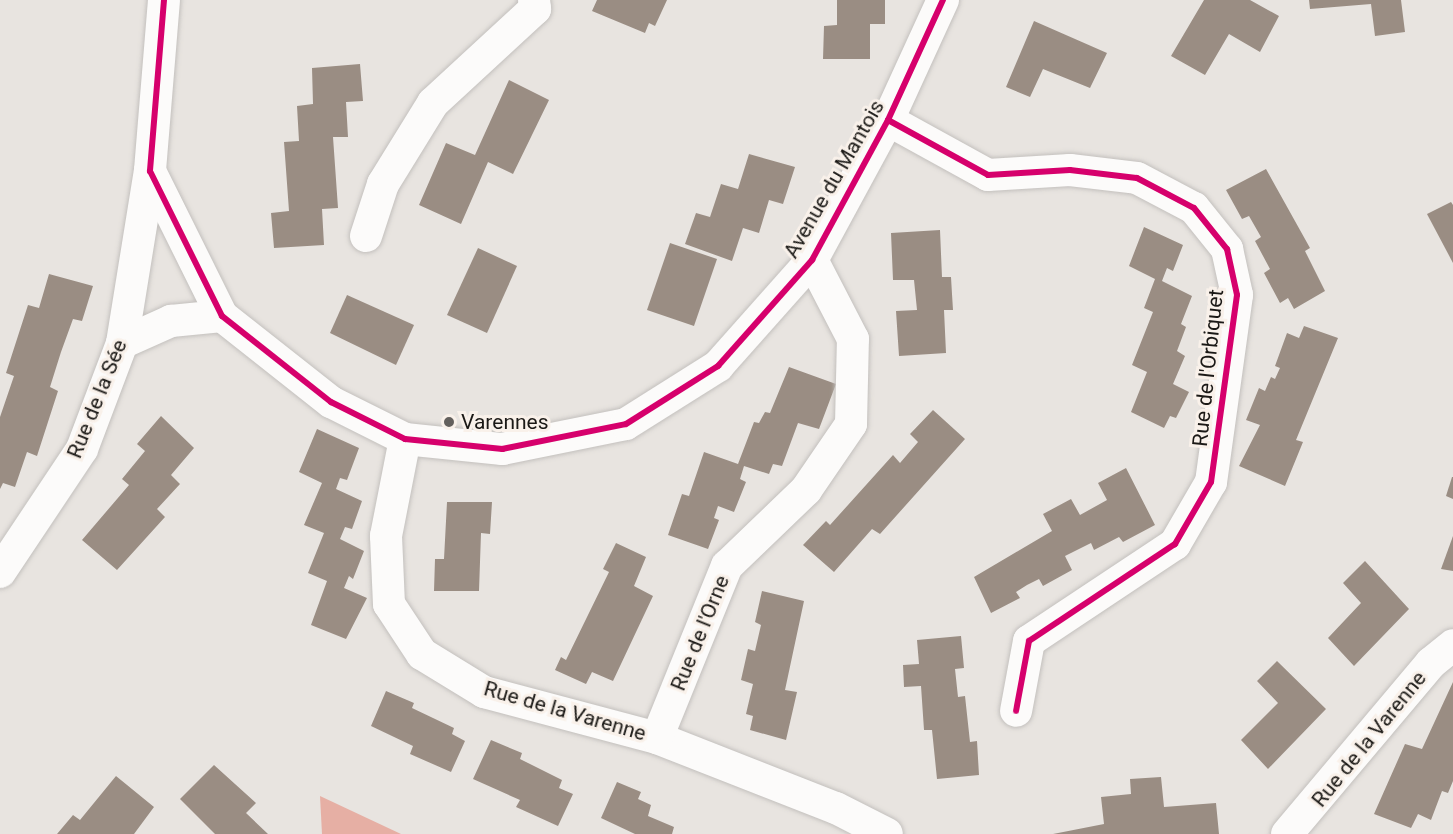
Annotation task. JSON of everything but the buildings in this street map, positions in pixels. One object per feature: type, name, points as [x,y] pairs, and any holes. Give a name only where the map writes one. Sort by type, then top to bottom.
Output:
[{"type":"street","points":[[150,171],[164,0]]},
{"type":"street","points":[[366,236],[383,184],[433,103],[535,9],[534,0]]},
{"type":"street","name":"Avenue du Mantois","points":[[150,171],[222,316],[331,402],[405,439],[502,449],[626,424],[718,366],[812,260],[888,120],[943,0]]},
{"type":"street","name":"Rue de l'Orbiquet","points":[[888,120],[988,175],[1070,170],[1137,178],[1194,208],[1227,249],[1237,294],[1211,482],[1174,544],[1029,641],[1016,711]]},
{"type":"street","name":"Rue de la Sée","points":[[0,572],[82,449],[122,343],[150,171]]},
{"type":"street","name":"Rue de l'Orne","points":[[657,738],[727,566],[806,490],[851,424],[853,339],[812,260]]},
{"type":"street","points":[[122,343],[171,321],[222,316]]},
{"type":"street","name":"Rue de la Varenne","points":[[405,439],[386,536],[388,604],[422,654],[484,692],[657,738],[837,808],[888,834]]},
{"type":"street","name":"Rue de la Varenne","points":[[1299,831],[1431,663],[1453,645]]},
{"type":"shaded area","points":[[320,796],[401,834],[322,834]]},
{"type":"cycle path","points":[[164,0],[150,171],[222,316],[331,402],[405,439],[502,449],[626,424],[718,366],[812,260],[888,120],[943,0]]},
{"type":"cycle path","points":[[888,120],[988,175],[1070,170],[1137,178],[1194,208],[1227,249],[1237,295],[1211,482],[1175,544],[1029,641],[1016,711]]},
{"type":"place","name":"Varennes","points":[[449,422]]}]
